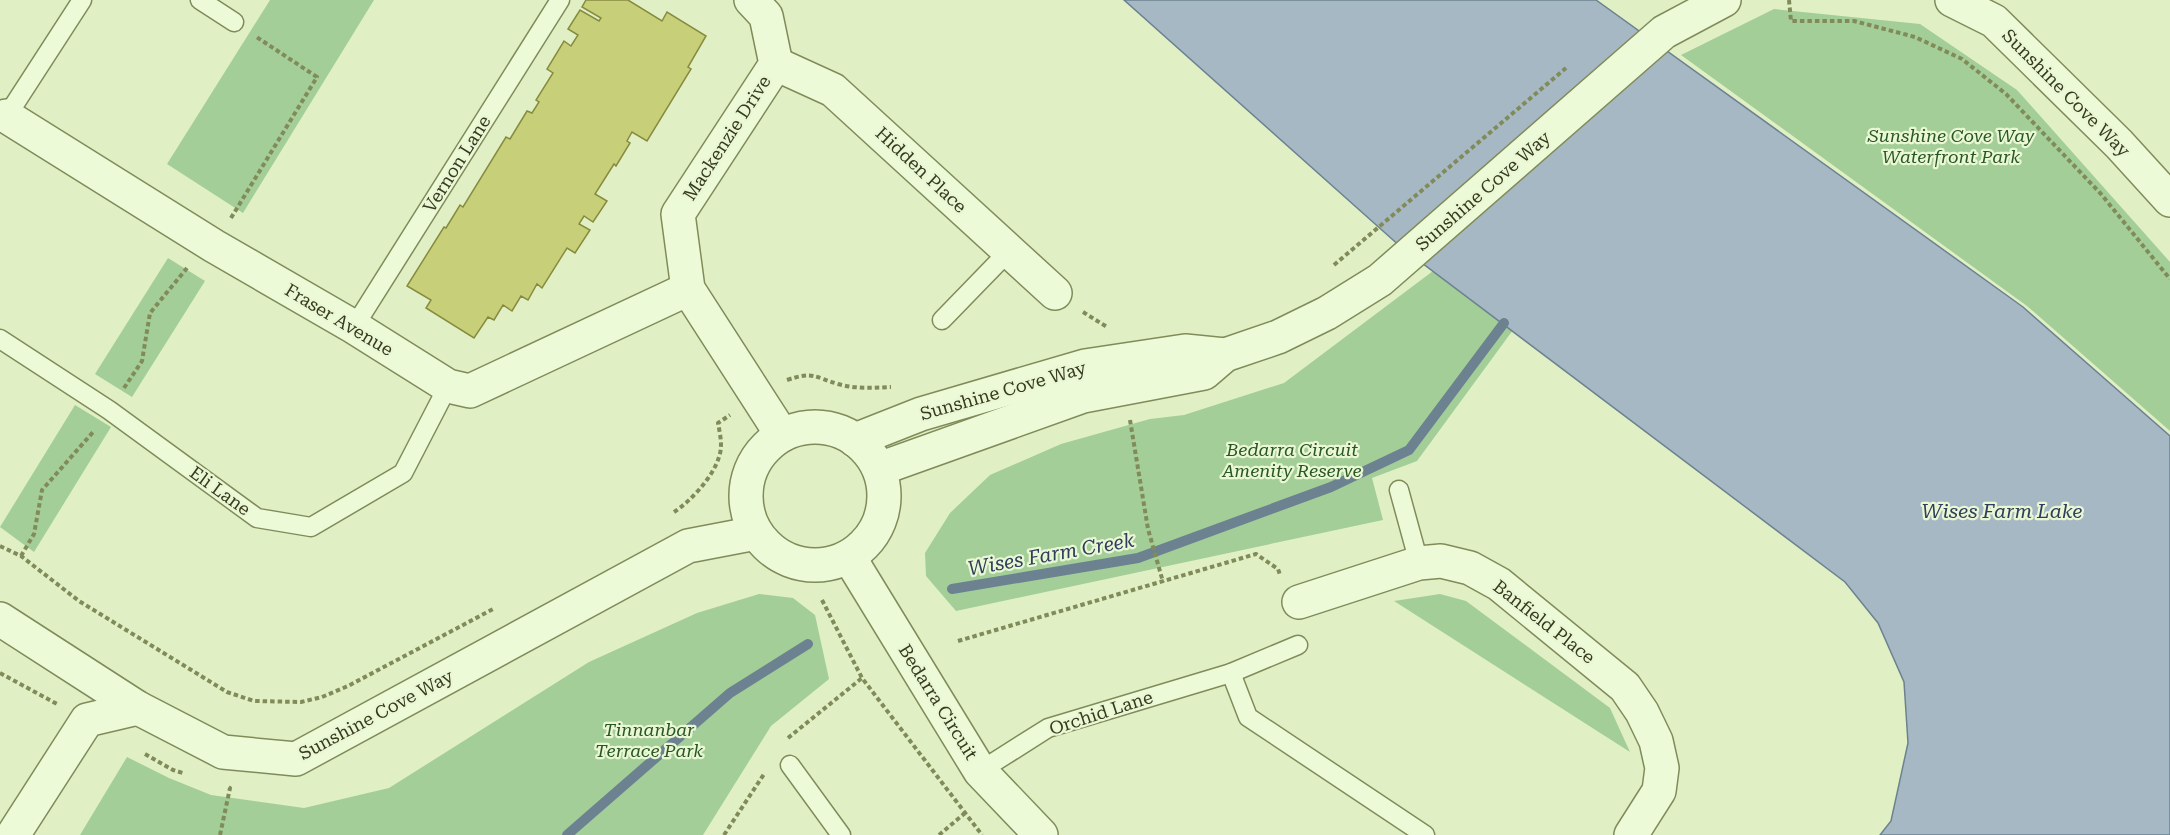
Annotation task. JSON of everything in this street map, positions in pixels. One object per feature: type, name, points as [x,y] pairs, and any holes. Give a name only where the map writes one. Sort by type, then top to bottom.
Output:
[{"type":"street","name":"Mackenzie Drive","points":[[751,0],[766,16],[776,64],[678,214],[688,289],[782,435]]},
{"type":"street","name":"Sunshine Cove Way","points":[[879,469],[1083,396],[1204,373],[1225,355],[1278,337],[1327,313],[1380,280],[1664,32],[1724,0]]},
{"type":"street","name":"Sunshine Cove Way","points":[[1952,0],[1994,21],[2119,144],[2170,200]]},
{"type":"street","name":"Hidden Place","points":[[776,64],[833,90],[1055,293]]},
{"type":"street","name":"Fraser Avenue","points":[[3,122],[354,327],[448,386],[470,391],[688,289]]},
{"type":"street","name":"Sunshine Cove Way","points":[[855,440],[921,414],[1085,366],[1185,351],[1225,355]]},
{"type":"street","points":[[822,427],[855,440],[872,457],[879,469],[884,493],[882,516],[877,528],[862,547],[849,557],[826,565],[809,565],[775,554],[756,533],[747,510],[746,487],[760,454],[782,435],[805,428],[822,427]]},
{"type":"street","name":"Sunshine Cove Way","points":[[0,619],[138,708],[223,752],[296,759],[688,546],[756,533]]},
{"type":"street","name":"Bedarra Circuit","points":[[849,557],[980,771],[1038,829],[1041,835]]},
{"type":"street","name":"Banfield Place","points":[[1290,590],[1419,562],[1441,561],[1470,568],[1499,584],[1625,687],[1642,712],[1656,741],[1662,768],[1659,791],[1631,835]]},
{"type":"street","points":[[13,835],[87,720],[138,708]]},
{"type":"lane","points":[[3,122],[82,0]]},
{"type":"lane","points":[[200,0],[234,22]]},
{"type":"lane","name":"Vernon Lane","points":[[354,327],[560,0]]},
{"type":"lane","points":[[942,320],[1009,251]]},
{"type":"lane","name":"Eli Lane","points":[[0,339],[109,410],[257,518],[311,526],[403,473],[448,386]]},
{"type":"lane","points":[[1399,490],[1419,562]]},
{"type":"lane","name":"Orchid Lane","points":[[980,771],[1048,728],[1231,673],[1298,645]]},
{"type":"lane","points":[[1231,673],[1248,717],[1425,835]]},
{"type":"lane","points":[[790,765],[842,835]]},
{"type":"path","points":[[1790,0],[1791,21],[1854,21],[1915,37],[1962,59],[2014,102],[2101,194],[2170,279]]},
{"type":"path","points":[[214,246],[316,77],[234,22]]},
{"type":"path","points":[[1330,267],[1348,255],[1571,64]]},
{"type":"path","points":[[1100,333],[1111,330]]},
{"type":"path","points":[[672,514],[701,486],[720,456],[721,440],[718,423],[786,380],[804,374],[816,375],[838,384],[860,388],[899,386]]},
{"type":"path","points":[[1148,529],[1163,582]]},
{"type":"path","points":[[0,546],[21,556],[79,601],[217,686],[227,692],[254,701],[301,702],[322,697],[348,686],[506,603]]},
{"type":"path","points":[[957,641],[1256,554],[1278,569],[1290,590]]},
{"type":"path","points":[[822,600],[862,678],[982,835]]},
{"type":"path","points":[[0,673],[87,720]]},
{"type":"path","points":[[144,753],[173,770],[185,774]]},
{"type":"path","points":[[219,784],[230,788],[220,835]]},
{"type":"path","points":[[939,835],[965,813]]},
{"type":"green space","points":[[270,0],[374,0],[243,213],[167,164]]},
{"type":"green space","name":"Sunshine Cove Way Waterfront Park","points":[[1774,9],[1920,24],[2017,90],[2170,262],[2170,431],[2027,306],[1681,55]]},
{"type":"green space","points":[[168,258],[205,281],[132,397],[95,374]]},
{"type":"green space","name":"Bedarra Circuit Amenity Reserve","points":[[1433,271],[1513,330],[1417,461],[1372,478],[1383,520],[956,611],[926,576],[925,553],[950,513],[990,475],[1061,444],[1150,419],[1184,415],[1284,383]]},
{"type":"green space","points":[[75,405],[111,427],[34,552],[0,527]]},
{"type":"green space","name":"Tinnanbar Terrace Park","points":[[759,594],[793,598],[815,615],[829,679],[771,726],[703,835],[80,835],[127,757],[169,778],[211,795],[304,808],[389,788],[589,662],[697,613]]},
{"type":"green space","points":[[1440,594],[1466,601],[1610,708],[1630,752],[1394,601]]},
{"type":"water","name":"Wises Farm Lake","points":[[1124,0],[1596,0],[2023,307],[2170,436],[2170,835],[1880,835],[1891,821],[1908,743],[1904,682],[1878,623],[1845,582],[1402,248]]},
{"type":"building","points":[[586,0],[628,0],[662,21],[667,12],[706,36],[688,67],[691,69],[647,141],[632,132],[627,141],[630,143],[595,194],[607,201],[593,222],[584,216],[579,224],[590,230],[575,253],[567,248],[542,288],[537,284],[528,300],[521,296],[512,311],[503,305],[494,320],[488,317],[474,338],[426,308],[431,300],[407,286],[444,227],[446,228],[460,205],[463,207],[506,137],[510,139],[527,111],[532,113],[539,102],[536,100],[553,73],[547,69],[564,41],[571,46],[578,35],[568,29],[580,10],[599,21],[601,18],[582,7]]},
{"type":"waterway","name":"Wises Farm Creek","points":[[952,589],[1138,558],[1331,487],[1409,450],[1504,323]]},
{"type":"waterway","name":"Wises Farm Creek","points":[[567,835],[730,693],[808,644]]}]
